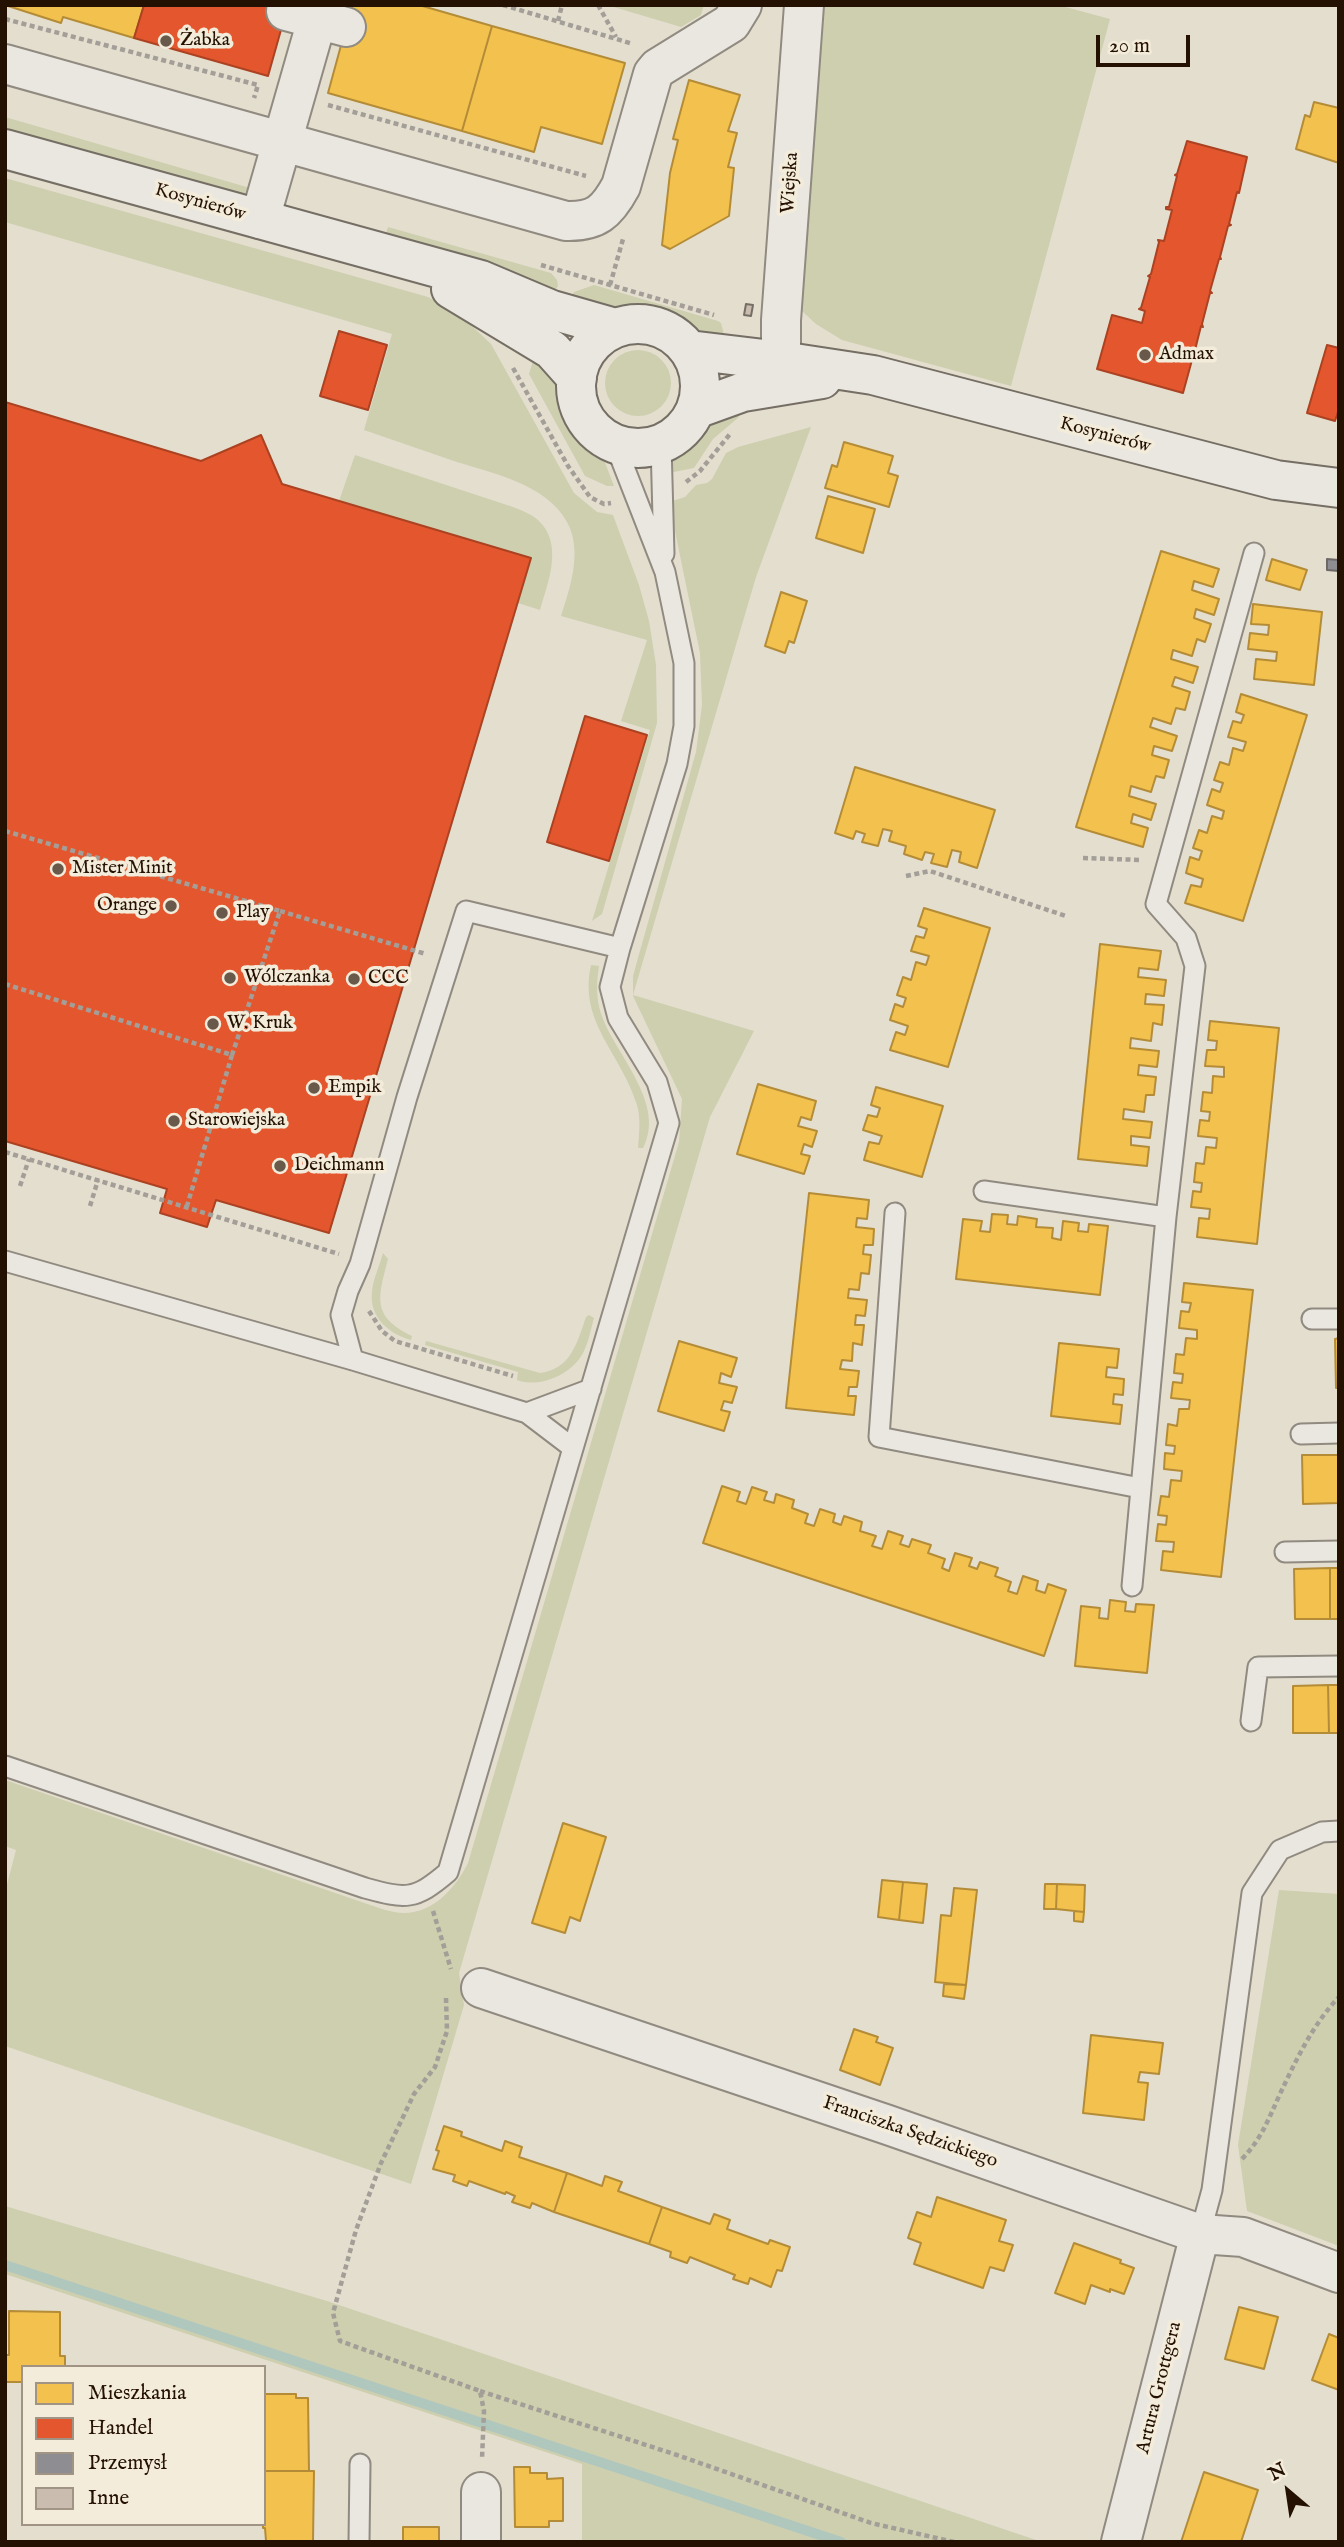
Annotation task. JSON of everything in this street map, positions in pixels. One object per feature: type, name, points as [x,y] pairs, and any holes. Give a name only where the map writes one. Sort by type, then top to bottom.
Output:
[{"type":"street","points":[[5,64],[566,221],[582,222],[604,210],[621,186],[653,74],[658,68],[731,23],[742,5]]},
{"type":"street","name":"Wiejska","points":[[780,361],[804,5]]},
{"type":"street","points":[[260,219],[317,19]]},
{"type":"street","name":"Kosynierów","points":[[5,149],[481,279],[552,310],[615,328]]},
{"type":"street","name":"Kosynierów","points":[[395,257],[533,336],[552,350],[577,378]]},
{"type":"street","points":[[635,324],[656,326],[675,335],[690,350],[698,369],[701,389],[696,409],[676,436],[661,444],[630,448],[615,444],[598,433],[584,417],[577,398],[577,378],[581,362],[589,348],[601,336],[615,328],[635,324]]},
{"type":"street","name":"Kosynierów","points":[[690,350],[873,375],[1276,480],[1339,488]]},
{"type":"street","name":"Kosynierów","points":[[696,409],[743,392],[820,379],[873,375]]},
{"type":"street","name":"Franciszka Sędzickiego","points":[[460,1983],[888,2125],[1200,2234],[1243,2237],[1339,2273]]},
{"type":"street","name":"Artura Grottgera","points":[[1121,2542],[1200,2234]]},
{"type":"street","points":[[481,2491],[481,2542]]},
{"type":"lane","points":[[5,1766],[395,1896],[412,1896],[427,1890],[448,1872],[669,1123],[657,1082],[618,1018],[610,987],[673,776],[684,726],[684,663],[664,572],[615,444]]},
{"type":"lane","points":[[661,444],[664,572]]},
{"type":"lane","points":[[1132,1586],[1166,1217],[1195,966],[1186,938],[1156,904],[1254,553]]},
{"type":"lane","points":[[353,1360],[341,1315],[359,1264],[407,1097],[466,911],[620,948]]},
{"type":"lane","points":[[984,1191],[1166,1217]]},
{"type":"lane","points":[[895,1213],[879,1437],[1140,1488]]},
{"type":"lane","points":[[5,1261],[353,1360],[527,1413],[573,1448]]},
{"type":"lane","points":[[1312,1319],[1339,1319]]},
{"type":"lane","points":[[527,1413],[591,1389]]},
{"type":"lane","points":[[1301,1434],[1339,1433]]},
{"type":"lane","points":[[1285,1552],[1339,1551]]},
{"type":"lane","points":[[1251,1721],[1258,1667],[1339,1666]]},
{"type":"lane","points":[[1200,2234],[1212,2190],[1252,1893],[1280,1850],[1322,1832],[1339,1831]]},
{"type":"lane","points":[[359,2542],[360,2464]]},
{"type":"path","points":[[503,5],[640,46]]},
{"type":"path","points":[[558,21],[562,5]]},
{"type":"path","points":[[598,5],[616,38]]},
{"type":"path","points":[[5,19],[258,85],[251,106]]},
{"type":"path","points":[[321,103],[593,178]]},
{"type":"path","points":[[576,275],[715,316]]},
{"type":"path","points":[[615,502],[619,511]]},
{"type":"path","points":[[5,831],[427,955]]},
{"type":"path","points":[[1083,858],[1168,861]]},
{"type":"path","points":[[906,876],[930,872],[1066,916]]},
{"type":"path","points":[[187,1206],[232,1055],[280,911]]},
{"type":"path","points":[[5,984],[232,1055]]},
{"type":"path","points":[[5,1153],[211,1214]]},
{"type":"path","points":[[20,1186],[29,1160]]},
{"type":"path","points":[[90,1206],[98,1180]]},
{"type":"path","points":[[427,1890],[460,1983],[445,2000],[447,2031],[435,2067],[414,2094],[381,2163],[356,2230],[333,2313],[340,2341],[871,2523],[954,2542]]},
{"type":"path","points":[[1212,2190],[1258,2143],[1322,2014],[1339,1997]]},
{"type":"path","points":[[480,2391],[484,2411],[481,2491]]},
{"type":"green space","points":[[607,5],[704,5],[701,15],[681,27]]},
{"type":"green space","points":[[814,5],[1058,5],[1110,19],[1011,386],[842,340],[816,324],[802,311],[794,273]]},
{"type":"green space","points":[[5,117],[250,188],[235,196],[5,131]]},
{"type":"green space","points":[[5,178],[428,297],[458,313],[491,344],[574,493],[597,512],[613,515],[639,585],[649,621],[656,665],[657,723],[602,914],[592,921],[650,730],[621,721],[647,640],[561,616],[575,557],[572,533],[558,509],[546,498],[516,481],[364,430],[392,334],[5,222]]},
{"type":"green space","points":[[388,227],[551,273],[558,286],[551,296],[384,240]]},
{"type":"green space","points":[[594,285],[718,321],[721,323],[727,346],[695,335],[666,314],[651,310],[618,313],[568,301],[574,292]]},
{"type":"green space","points":[[644,350],[662,359],[669,370],[669,396],[662,407],[651,414],[632,416],[614,407],[607,396],[605,377],[614,359],[625,352]]},
{"type":"green space","points":[[536,351],[560,383],[575,425],[599,447],[614,486],[607,486],[585,476],[529,374]]},
{"type":"green space","points":[[736,403],[739,417],[713,439],[694,468],[669,473],[675,448],[705,419]]},
{"type":"green space","points":[[811,427],[756,577],[633,995],[633,976],[696,752],[702,705],[700,653],[669,502],[685,497],[696,485],[712,479],[726,453],[738,447]]},
{"type":"green space","points":[[355,455],[513,507],[538,520],[546,530],[552,552],[550,576],[540,610],[518,603],[531,558],[339,501]]},
{"type":"green space","points":[[591,965],[599,966],[597,993],[603,1019],[637,1082],[649,1115],[643,1148],[638,1148],[637,1105],[596,1021],[591,1004]]},
{"type":"green space","points":[[633,995],[754,1031],[710,1117],[459,1973],[464,2005],[411,2184],[5,2046],[5,1892],[16,1850],[5,1846],[5,1780],[393,1912],[415,1912],[434,1904],[463,1872],[468,1863],[679,1142],[682,1099]]},
{"type":"green space","points":[[383,1253],[388,1259],[380,1295],[381,1305],[390,1321],[412,1336],[411,1340],[388,1329],[377,1317],[374,1309],[373,1287]]},
{"type":"green space","points":[[589,1315],[594,1318],[579,1359],[565,1372],[546,1381],[517,1380],[518,1372],[425,1345],[426,1341],[540,1373],[551,1371],[571,1353]]},
{"type":"green space","points":[[1279,1890],[1339,1894],[1339,2246],[1247,2211],[1238,2145]]},
{"type":"green space","points":[[5,2206],[327,2301],[1042,2542],[582,2542],[582,2464],[5,2274]]},
{"type":"building: Mieszkania","points":[[5,5],[144,5],[134,38],[63,17],[61,23]]},
{"type":"building: Mieszkania","points":[[352,5],[419,5],[492,26],[462,131],[328,93]]},
{"type":"building: Mieszkania","points":[[492,26],[625,63],[602,144],[541,127],[534,152],[462,131]]},
{"type":"building: Mieszkania","points":[[689,80],[740,95],[728,131],[737,133],[728,167],[734,168],[729,216],[670,249],[662,245],[670,173],[678,140],[673,139]]},
{"type":"building: Mieszkania","points":[[1314,102],[1339,108],[1339,163],[1296,149],[1305,115],[1310,117]]},
{"type":"building: Mieszkania","points":[[844,442],[893,456],[888,473],[898,476],[889,507],[825,488],[832,465],[837,467]]},
{"type":"building: Mieszkania","points":[[828,496],[875,509],[863,553],[816,538]]},
{"type":"building: Mieszkania","points":[[1161,551],[1219,569],[1213,587],[1194,581],[1192,590],[1219,599],[1214,615],[1196,609],[1194,618],[1211,624],[1205,642],[1197,639],[1192,656],[1173,650],[1171,659],[1198,667],[1193,683],[1175,677],[1172,686],[1190,692],[1185,710],[1176,708],[1171,724],[1153,718],[1150,727],[1177,736],[1172,751],[1154,746],[1152,755],[1169,760],[1164,778],[1156,776],[1151,792],[1131,786],[1129,796],[1156,804],[1151,820],[1133,814],[1131,823],[1148,828],[1143,847],[1076,827]]},
{"type":"building: Mieszkania","points":[[1272,559],[1307,570],[1300,590],[1266,580]]},
{"type":"building: Mieszkania","points":[[781,592],[807,601],[794,643],[789,641],[785,653],[765,646]]},
{"type":"building: Mieszkania","points":[[1253,604],[1322,612],[1314,685],[1254,679],[1256,659],[1276,661],[1277,652],[1248,649],[1250,633],[1268,635],[1269,625],[1251,624]]},
{"type":"building: Mieszkania","points":[[1241,694],[1307,715],[1243,921],[1185,903],[1191,885],[1201,887],[1203,879],[1186,873],[1190,857],[1199,860],[1202,851],[1193,848],[1199,830],[1207,833],[1212,816],[1222,819],[1224,811],[1207,805],[1212,789],[1220,792],[1223,783],[1214,780],[1220,762],[1229,765],[1233,748],[1243,751],[1246,742],[1228,737],[1233,721],[1241,723],[1244,715],[1236,712]]},
{"type":"building: Mieszkania","points":[[855,767],[995,810],[977,868],[959,862],[961,852],[952,850],[947,867],[931,863],[934,854],[925,852],[922,860],[904,854],[906,846],[889,841],[892,831],[883,829],[878,846],[862,842],[865,834],[856,831],[853,839],[835,833]]},
{"type":"building: Mieszkania","points":[[924,908],[990,928],[948,1067],[890,1050],[896,1032],[905,1035],[908,1026],[890,1020],[895,1004],[903,1007],[906,998],[897,995],[903,977],[911,980],[916,962],[926,965],[929,956],[911,951],[916,936],[924,938],[927,929],[918,926]]},
{"type":"building: Mieszkania","points":[[1100,944],[1161,951],[1158,970],[1139,968],[1138,977],[1166,980],[1164,996],[1146,994],[1145,1004],[1164,1005],[1162,1025],[1153,1023],[1151,1041],[1131,1038],[1130,1048],[1159,1051],[1157,1067],[1139,1065],[1138,1075],[1156,1077],[1154,1095],[1146,1095],[1144,1112],[1124,1109],[1123,1119],[1152,1122],[1150,1138],[1131,1136],[1131,1145],[1149,1147],[1147,1166],[1078,1159]]},
{"type":"building: Mieszkania","points":[[1210,1021],[1279,1028],[1257,1244],[1197,1237],[1199,1218],[1209,1219],[1210,1209],[1191,1207],[1193,1191],[1201,1192],[1202,1183],[1194,1182],[1196,1163],[1204,1164],[1206,1147],[1216,1148],[1217,1138],[1198,1136],[1200,1120],[1209,1121],[1210,1112],[1201,1111],[1203,1092],[1212,1093],[1213,1076],[1224,1077],[1224,1067],[1205,1066],[1207,1050],[1216,1050],[1217,1041],[1208,1040]]},
{"type":"building: Mieszkania","points":[[758,1084],[816,1101],[811,1120],[801,1117],[798,1126],[817,1131],[812,1147],[804,1144],[801,1154],[810,1156],[804,1174],[737,1154]]},
{"type":"building: Mieszkania","points":[[876,1087],[943,1106],[922,1177],[864,1160],[869,1142],[879,1144],[882,1136],[863,1130],[868,1115],[877,1117],[880,1108],[871,1105]]},
{"type":"building: Mieszkania","points":[[809,1193],[869,1200],[867,1219],[857,1218],[856,1227],[874,1229],[873,1245],[864,1245],[863,1254],[871,1255],[869,1274],[861,1273],[859,1290],[849,1289],[848,1298],[867,1300],[865,1316],[856,1315],[855,1325],[864,1325],[862,1345],[853,1343],[852,1361],[842,1360],[840,1369],[859,1371],[857,1387],[849,1387],[848,1396],[856,1396],[854,1415],[786,1408]]},
{"type":"building: Mieszkania","points":[[992,1214],[1008,1215],[1007,1224],[1017,1225],[1018,1216],[1037,1219],[1036,1227],[1053,1228],[1052,1238],[1061,1240],[1063,1221],[1079,1223],[1078,1231],[1088,1232],[1089,1224],[1108,1226],[1100,1295],[956,1279],[963,1219],[982,1221],[980,1231],[990,1232]]},
{"type":"building: Mieszkania","points":[[1184,1283],[1253,1290],[1221,1577],[1161,1570],[1163,1551],[1173,1552],[1174,1542],[1156,1541],[1158,1524],[1166,1525],[1167,1516],[1158,1515],[1161,1496],[1169,1497],[1171,1480],[1181,1481],[1182,1471],[1164,1469],[1165,1453],[1174,1454],[1175,1446],[1166,1445],[1168,1424],[1177,1426],[1179,1409],[1189,1409],[1190,1400],[1171,1398],[1173,1382],[1182,1383],[1183,1374],[1174,1373],[1176,1354],[1184,1355],[1186,1338],[1197,1339],[1197,1330],[1179,1328],[1181,1311],[1189,1312],[1191,1303],[1182,1302]]},
{"type":"building: Mieszkania","points":[[1339,1338],[1339,1388],[1336,1388],[1335,1339]]},
{"type":"building: Mieszkania","points":[[679,1341],[737,1358],[731,1377],[721,1373],[719,1383],[737,1387],[732,1403],[724,1401],[721,1410],[730,1412],[724,1431],[658,1411]]},
{"type":"building: Mieszkania","points":[[1059,1343],[1119,1349],[1117,1368],[1107,1367],[1106,1377],[1124,1379],[1123,1395],[1114,1394],[1113,1404],[1122,1405],[1120,1424],[1051,1416]]},
{"type":"building: Mieszkania","points":[[1302,1455],[1338,1455],[1339,1503],[1303,1504]]},
{"type":"building: Mieszkania","points":[[722,1486],[740,1492],[737,1501],[746,1504],[752,1487],[767,1492],[764,1500],[774,1503],[776,1494],[794,1500],[792,1508],[808,1514],[805,1523],[814,1526],[820,1509],[835,1514],[833,1522],[841,1525],[844,1516],[862,1522],[860,1531],[876,1536],[872,1546],[882,1549],[888,1531],[903,1536],[900,1544],[909,1547],[912,1539],[931,1545],[928,1553],[945,1559],[942,1568],[949,1571],[955,1553],[972,1558],[969,1566],[977,1569],[980,1562],[998,1568],[995,1576],[1011,1582],[1008,1591],[1017,1594],[1023,1576],[1038,1581],[1036,1590],[1045,1593],[1048,1584],[1066,1590],[1044,1656],[703,1543]]},
{"type":"building: Mieszkania","points":[[1330,1568],[1330,1619],[1295,1619],[1294,1569]]},
{"type":"building: Mieszkania","points":[[1330,1568],[1339,1568],[1339,1619],[1330,1619]]},
{"type":"building: Mieszkania","points":[[1110,1600],[1126,1602],[1125,1611],[1135,1612],[1136,1604],[1154,1605],[1147,1673],[1075,1666],[1081,1606],[1100,1608],[1099,1618],[1108,1619]]},
{"type":"building: Mieszkania","points":[[1328,1685],[1329,1733],[1293,1733],[1293,1686]]},
{"type":"building: Mieszkania","points":[[1328,1685],[1339,1685],[1339,1733],[1329,1733]]},
{"type":"building: Mieszkania","points":[[563,1823],[606,1837],[580,1921],[570,1917],[565,1933],[532,1923]]},
{"type":"building: Mieszkania","points":[[882,1880],[903,1882],[899,1920],[878,1917]]},
{"type":"building: Mieszkania","points":[[903,1882],[927,1884],[923,1923],[899,1920]]},
{"type":"building: Mieszkania","points":[[1045,1884],[1057,1884],[1056,1909],[1044,1909]]},
{"type":"building: Mieszkania","points":[[1057,1884],[1085,1885],[1084,1912],[1056,1909]]},
{"type":"building: Mieszkania","points":[[954,1888],[977,1890],[966,1985],[935,1982],[941,1915],[951,1916]]},
{"type":"building: Mieszkania","points":[[1074,1911],[1084,1912],[1083,1922],[1074,1921]]},
{"type":"building: Mieszkania","points":[[944,1984],[966,1985],[964,1999],[943,1996]]},
{"type":"building: Mieszkania","points":[[854,2029],[878,2037],[876,2042],[893,2048],[880,2085],[840,2070]]},
{"type":"building: Mieszkania","points":[[1091,2035],[1163,2043],[1159,2074],[1140,2072],[1138,2082],[1148,2083],[1144,2120],[1083,2113]]},
{"type":"building: Mieszkania","points":[[444,2126],[462,2132],[461,2136],[502,2151],[505,2141],[522,2147],[519,2157],[567,2173],[554,2212],[532,2203],[530,2208],[512,2202],[515,2196],[506,2192],[505,2194],[469,2181],[467,2186],[453,2181],[455,2175],[433,2169]]},
{"type":"building: Mieszkania","points":[[567,2173],[602,2186],[605,2176],[622,2182],[618,2191],[662,2207],[649,2244],[554,2212]]},
{"type":"building: Mieszkania","points":[[937,2197],[1006,2220],[999,2241],[1013,2245],[1004,2271],[990,2267],[983,2288],[914,2264],[921,2243],[908,2238],[917,2212],[931,2217]]},
{"type":"building: Mieszkania","points":[[662,2207],[710,2224],[714,2214],[730,2220],[727,2229],[768,2244],[770,2240],[790,2247],[782,2271],[777,2270],[771,2287],[750,2278],[748,2284],[733,2279],[735,2275],[690,2257],[687,2263],[670,2257],[671,2252],[649,2244]]},
{"type":"building: Mieszkania","points":[[1074,2243],[1121,2260],[1120,2263],[1134,2268],[1124,2294],[1091,2285],[1085,2304],[1055,2293]]},
{"type":"building: Mieszkania","points":[[1239,2307],[1278,2317],[1264,2369],[1225,2359]]},
{"type":"building: Mieszkania","points":[[9,2311],[60,2312],[60,2356],[65,2356],[65,2365],[21,2365],[21,2382],[5,2382],[5,2355],[9,2355]]},
{"type":"building: Mieszkania","points":[[1329,2334],[1339,2338],[1339,2390],[1312,2380]]},
{"type":"building: Mieszkania","points":[[266,2394],[296,2394],[296,2398],[308,2398],[309,2471],[266,2471]]},
{"type":"building: Mieszkania","points":[[514,2467],[530,2467],[530,2473],[547,2473],[547,2479],[563,2478],[563,2521],[549,2521],[549,2527],[515,2527]]},
{"type":"building: Mieszkania","points":[[266,2471],[314,2471],[313,2542],[266,2541],[263,2528],[266,2526]]},
{"type":"building: Mieszkania","points":[[1204,2472],[1258,2490],[1241,2542],[1181,2542]]},
{"type":"building: Mieszkania","points":[[403,2527],[439,2527],[439,2542],[403,2542]]},
{"type":"building: Handel","points":[[144,5],[288,5],[268,76],[134,38]]},
{"type":"building: Handel","points":[[1187,141],[1247,157],[1229,224],[1231,225],[1228,226],[1203,327],[1201,326],[1183,393],[1097,369],[1112,315],[1142,323],[1145,311],[1139,309],[1150,277],[1148,276],[1151,274],[1158,240],[1164,241],[1172,210],[1166,207],[1169,207],[1177,176],[1175,175]]},
{"type":"building: Handel","points":[[339,331],[387,345],[368,410],[320,396]]},
{"type":"building: Handel","points":[[1327,345],[1339,348],[1339,409],[1335,421],[1307,413]]},
{"type":"building: Handel","points":[[5,402],[201,461],[261,435],[282,484],[531,558],[329,1233],[216,1200],[207,1227],[160,1213],[167,1189],[5,1141]]},
{"type":"building: Handel","points":[[585,716],[647,735],[609,861],[547,842]]},
{"type":"building: Przemysł","points":[[1327,559],[1339,560],[1339,571],[1327,570]]},
{"type":"building: Inne","points":[[746,304],[753,305],[751,316],[744,315]]},
{"type":"waterway","points":[[5,2265],[841,2542]]},
{"type":"place","name":"Żabka","points":[[166,41]]},
{"type":"place","name":"Admax","points":[[1145,355]]},
{"type":"place","name":"Mister Minit","points":[[58,869]]},
{"type":"place","name":"Orange","points":[[171,906]]},
{"type":"place","name":"Play","points":[[222,913]]},
{"type":"place","name":"Wólczanka","points":[[230,978]]},
{"type":"place","name":"CCC","points":[[354,979]]},
{"type":"place","name":"W. Kruk","points":[[213,1024]]},
{"type":"place","name":"Empik","points":[[314,1088]]},
{"type":"place","name":"Starowiejska","points":[[174,1121]]},
{"type":"place","name":"Deichmann","points":[[280,1166]]}]
